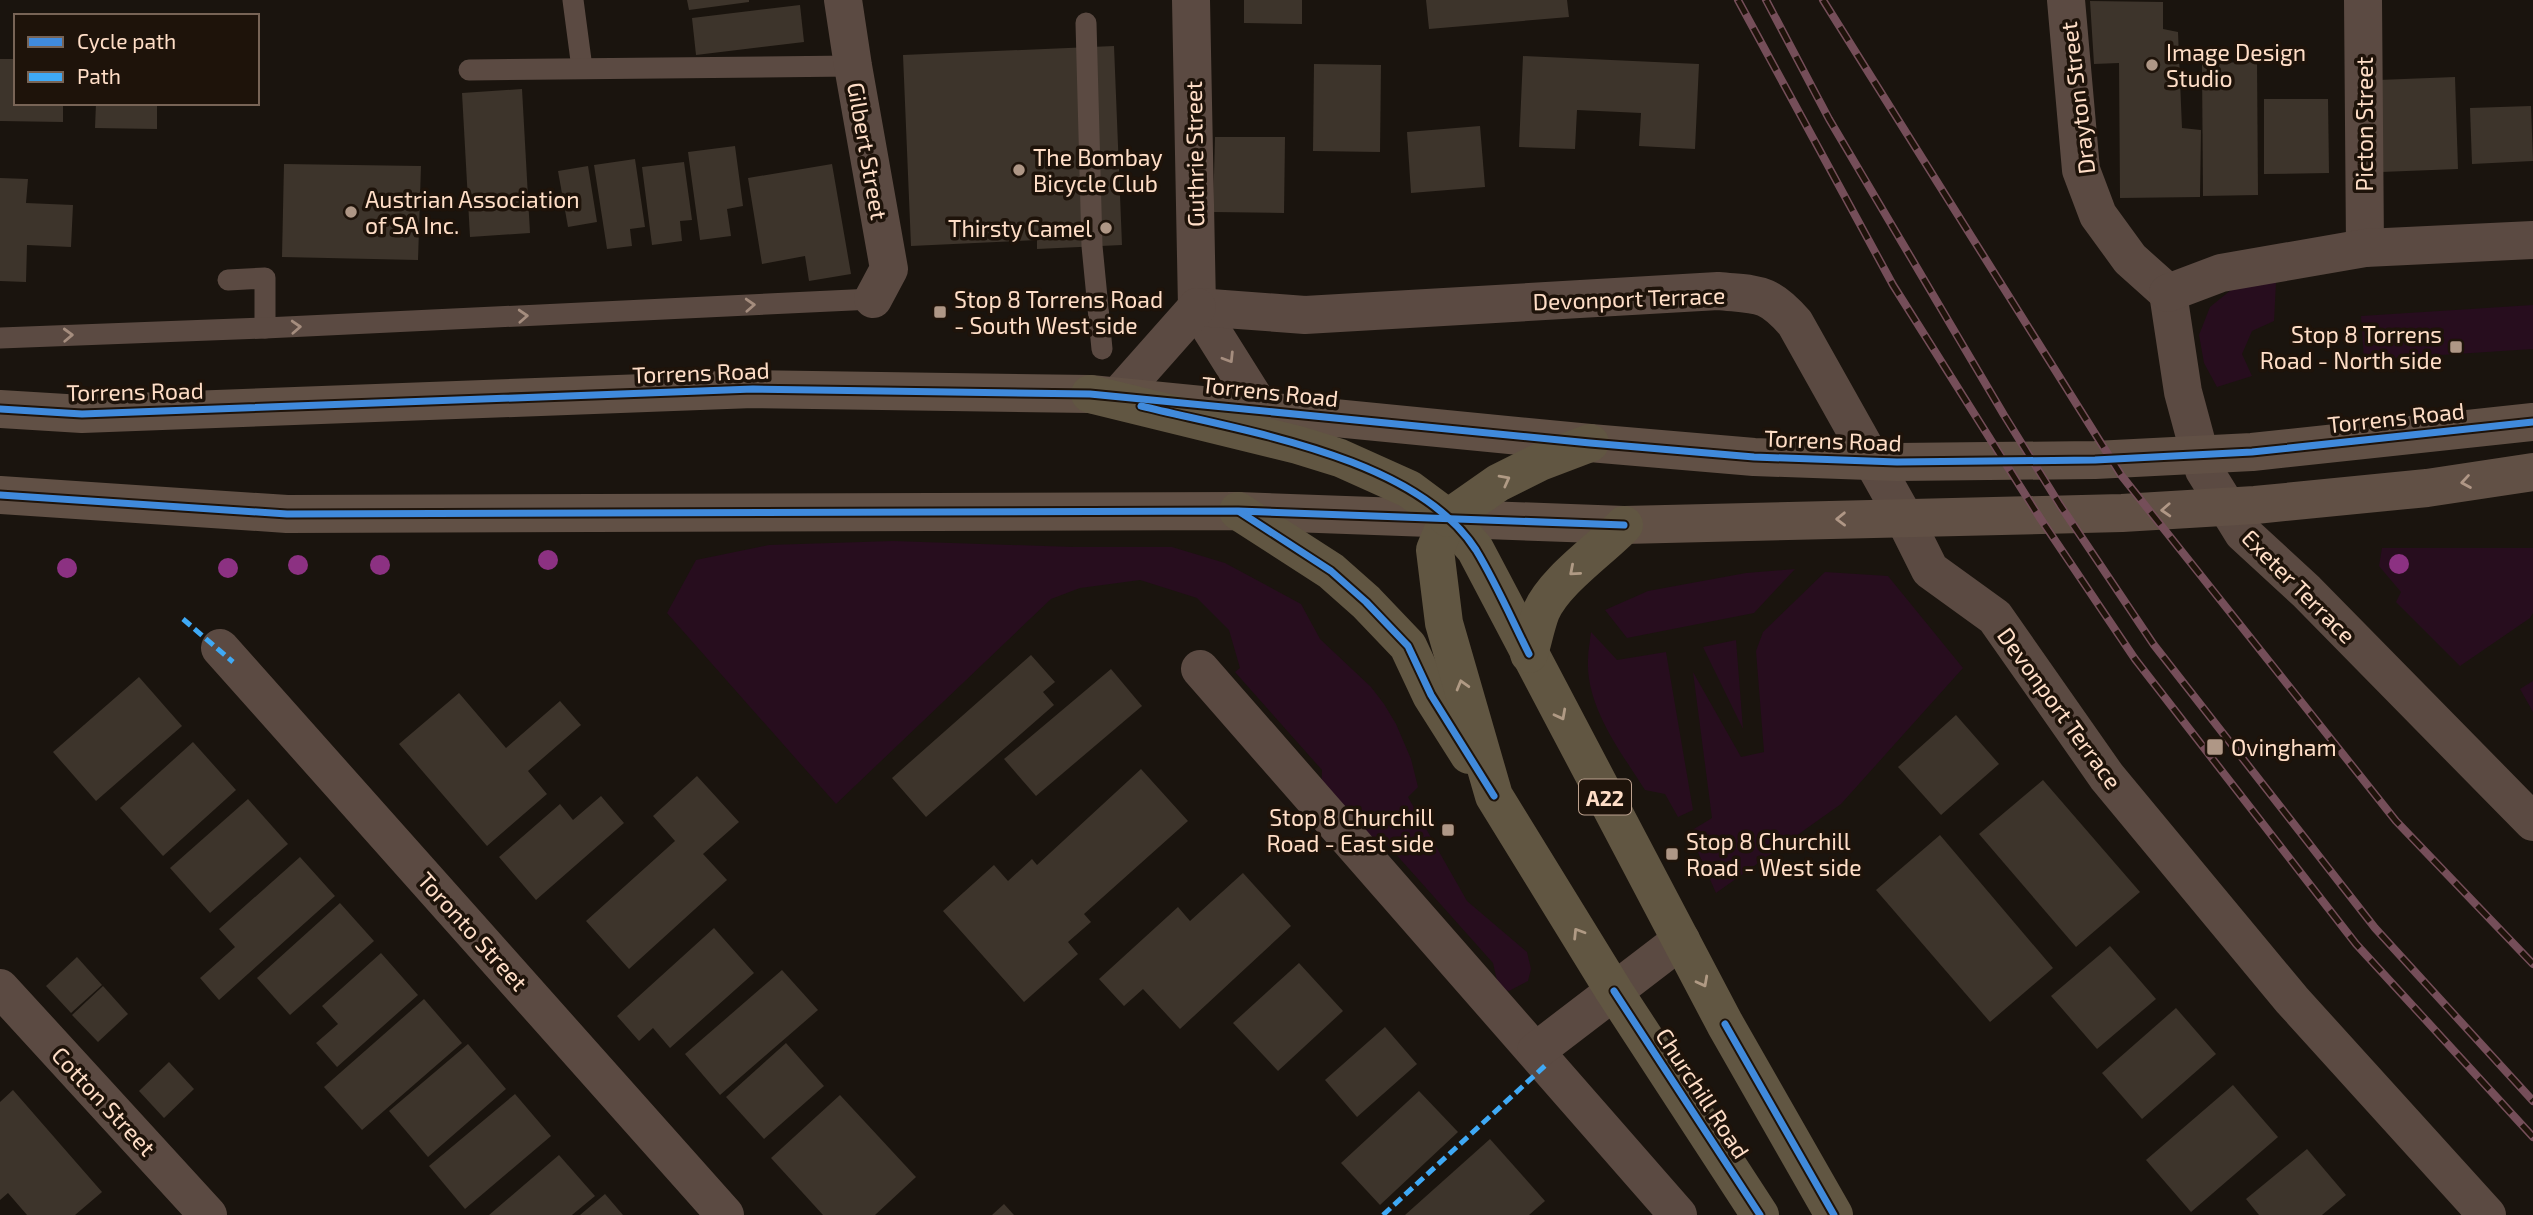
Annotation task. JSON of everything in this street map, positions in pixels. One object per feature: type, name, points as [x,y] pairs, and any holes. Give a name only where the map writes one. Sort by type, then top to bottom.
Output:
[{"type":"main road","name":"Torrens Road","points":[[0,409],[82,414],[753,389],[1105,395],[1590,443],[1754,457],[1871,461],[2095,460],[2252,452],[2533,422]]},
{"type":"main road","points":[[1105,395],[1340,458],[1409,489],[1448,518]]},
{"type":"main road","points":[[1448,518],[1498,483],[1540,462],[1590,443]]},
{"type":"main road","points":[[0,495],[287,514],[1238,511],[1624,525],[2136,512],[2255,505],[2427,488],[2533,472]]},
{"type":"main road","points":[[1238,511],[1331,571],[1366,602],[1408,646],[1431,695],[1494,796]]},
{"type":"main road","name":"A22","points":[[1448,518],[1475,549],[1731,1034],[1835,1215]]},
{"type":"main road","name":"Churchill Road","points":[[1448,518],[1435,550],[1444,622],[1494,796],[1614,991],[1759,1215]]},
{"type":"main road","points":[[1530,654],[1542,610],[1567,577],[1624,525]]},
{"type":"street","name":"Gilbert Street","points":[[843,0],[889,269],[873,299]]},
{"type":"street","name":"Guthrie Street","points":[[1191,0],[1197,307]]},
{"type":"street","name":"Drayton Street","points":[[2066,0],[2081,170],[2098,215],[2130,259],[2168,293]]},
{"type":"street","name":"Picton Street","points":[[2363,0],[2365,248]]},
{"type":"street","points":[[2168,293],[2221,273],[2365,248],[2533,240]]},
{"type":"street","name":"Devonport Terrace","points":[[1197,307],[1305,315],[1718,291],[1764,296],[1779,304],[1795,323],[1900,510],[1930,570],[1995,617],[2107,777],[2292,1000],[2487,1215]]},
{"type":"street","name":"Exeter Terrace","points":[[2168,293],[2183,392],[2203,470],[2243,533],[2306,591],[2533,822]]},
{"type":"street","points":[[1105,395],[1197,307],[1261,410]]},
{"type":"street","name":"Toronto Street","points":[[220,648],[725,1215]]},
{"type":"street","points":[[1200,669],[1678,1215]]},
{"type":"street","points":[[1536,1051],[1681,940]]},
{"type":"street","name":"Cotton Street","points":[[1,990],[208,1215]]},
{"type":"lane","points":[[573,0],[582,68]]},
{"type":"lane","points":[[1086,23],[1092,246],[1102,349]]},
{"type":"lane","points":[[469,70],[853,66]]},
{"type":"lane","points":[[228,280],[265,278],[265,328]]},
{"type":"lane","points":[[0,338],[873,299]]},
{"type":"shaded area","points":[[2276,282],[2274,321],[2252,331],[2242,354],[2252,376],[2217,387],[2204,363],[2199,335],[2210,307],[2236,286]]},
{"type":"shaded area","points":[[2533,305],[2533,349],[2364,360],[2361,316]]},
{"type":"shaded area","points":[[893,541],[1073,547],[1172,547],[1225,563],[1301,604],[1320,639],[1371,687],[1384,704],[1411,759],[1418,787],[1408,797],[1467,901],[1527,952],[1531,969],[1528,981],[1509,991],[1499,989],[1493,963],[1385,842],[1349,831],[1321,794],[1322,770],[1235,672],[1240,668],[1229,630],[1197,598],[1140,580],[1080,588],[1051,599],[836,804],[667,613],[696,560],[769,545]]},
{"type":"shaded area","points":[[2382,548],[2533,548],[2533,613],[2530,618],[2460,666],[2396,602],[2401,592],[2379,566]]},
{"type":"shaded area","points":[[1795,569],[1754,613],[1627,638],[1605,610],[1648,591],[1746,573]]},
{"type":"shaded area","points":[[1825,572],[1888,576],[1963,668],[1841,804],[1716,893],[1689,832],[1712,818],[1693,672],[1741,757],[1764,752],[1756,651],[1763,632]]},
{"type":"shaded area","points":[[1591,632],[1617,660],[1666,652],[1693,810],[1678,817],[1665,794],[1645,790],[1616,745],[1599,712],[1589,678]]},
{"type":"shaded area","points":[[1736,640],[1743,729],[1703,647]]},
{"type":"shaded area","points":[[2533,681],[2533,712],[2520,689]]},
{"type":"building","points":[[687,0],[749,0],[749,2],[689,10]]},
{"type":"building","points":[[1244,0],[1302,0],[1302,24],[1244,23]]},
{"type":"building","points":[[1426,0],[1567,0],[1569,17],[1429,29]]},
{"type":"building","points":[[2090,1],[2163,2],[2163,29],[2178,32],[2182,128],[2201,130],[2200,197],[2120,198],[2119,63],[2094,64]]},
{"type":"building","points":[[800,5],[804,42],[696,55],[692,18]]},
{"type":"building","points":[[1114,46],[1122,245],[1037,249],[1037,240],[911,246],[903,55]]},
{"type":"building","points":[[1523,56],[1699,64],[1695,149],[1639,146],[1641,113],[1577,110],[1575,149],[1519,147]]},
{"type":"building","points":[[0,59],[14,59],[14,105],[63,105],[63,122],[0,121]]},
{"type":"building","points":[[2257,62],[2258,195],[2203,196],[2202,63]]},
{"type":"building","points":[[1314,64],[1381,65],[1380,152],[1313,151]]},
{"type":"building","points":[[2455,77],[2458,169],[2381,172],[2378,80]]},
{"type":"building","points":[[522,89],[530,233],[470,237],[462,93]]},
{"type":"building","points":[[2264,99],[2328,99],[2329,173],[2264,174]]},
{"type":"building","points":[[96,105],[157,105],[157,129],[95,128]]},
{"type":"building","points":[[2531,106],[2533,161],[2472,164],[2470,108]]},
{"type":"building","points":[[1480,126],[1485,187],[1411,193],[1407,132]]},
{"type":"building","points":[[1215,137],[1285,137],[1284,213],[1213,212]]},
{"type":"building","points":[[735,146],[743,206],[727,209],[731,236],[700,240],[688,152]]},
{"type":"building","points":[[635,159],[645,227],[630,229],[632,246],[607,249],[594,165]]},
{"type":"building","points":[[684,162],[692,220],[680,221],[682,241],[652,245],[642,167]]},
{"type":"building","name":"Austrian Association of SA Inc.","points":[[284,164],[421,166],[418,260],[282,257]]},
{"type":"building","points":[[832,164],[851,274],[809,281],[805,256],[762,264],[748,178]]},
{"type":"building","points":[[588,166],[597,222],[568,227],[558,171]]},
{"type":"building","points":[[0,178],[28,179],[26,203],[73,205],[71,247],[27,245],[26,282],[0,281]]},
{"type":"building","points":[[1031,655],[1055,682],[1043,692],[1054,705],[926,817],[892,778]]},
{"type":"building","points":[[1111,669],[1142,706],[1036,796],[1004,759]]},
{"type":"building","points":[[139,677],[182,726],[96,801],[53,752]]},
{"type":"building","points":[[459,693],[506,748],[560,701],[581,725],[528,771],[547,794],[487,846],[399,744]]},
{"type":"building","points":[[1956,715],[1999,764],[1941,815],[1898,767]]},
{"type":"building","points":[[193,742],[236,790],[163,856],[120,808]]},
{"type":"building","points":[[1141,769],[1188,821],[1084,914],[1091,922],[1068,942],[1078,954],[1024,1002],[943,911],[994,865],[1008,881],[1032,859],[1037,865]]},
{"type":"building","points":[[697,776],[739,822],[703,854],[727,880],[629,969],[586,921],[675,841],[653,816]]},
{"type":"building","points":[[2043,780],[2140,892],[2076,947],[1979,834]]},
{"type":"building","points":[[601,796],[624,823],[536,900],[499,857],[560,804],[573,820]]},
{"type":"building","points":[[248,799],[288,844],[210,913],[170,868]]},
{"type":"building","points":[[1940,835],[2053,968],[1990,1022],[1876,890]]},
{"type":"building","points":[[300,857],[335,896],[219,1000],[200,978],[235,947],[219,929]]},
{"type":"building","points":[[1243,873],[1291,926],[1180,1029],[1143,989],[1124,1006],[1099,979],[1178,907],[1190,921]]},
{"type":"building","points":[[340,903],[374,941],[290,1015],[257,978]]},
{"type":"building","points":[[714,928],[754,973],[670,1048],[653,1028],[639,1041],[617,1016]]},
{"type":"building","points":[[2110,946],[2156,999],[2097,1049],[2051,996]]},
{"type":"building","points":[[381,953],[418,995],[337,1067],[316,1043],[338,1024],[322,1006]]},
{"type":"building","points":[[77,957],[102,985],[71,1013],[46,986]]},
{"type":"building","points":[[1299,963],[1343,1011],[1278,1071],[1233,1023]]},
{"type":"building","points":[[782,970],[818,1010],[720,1095],[685,1054]]},
{"type":"building","points":[[103,986],[128,1014],[98,1042],[72,1015]]},
{"type":"building","points":[[424,999],[462,1043],[362,1130],[324,1087]]},
{"type":"building","points":[[2176,1008],[2216,1054],[2142,1119],[2102,1073]]},
{"type":"building","points":[[1385,1027],[1417,1064],[1357,1117],[1325,1080]]},
{"type":"building","points":[[786,1043],[824,1086],[764,1139],[726,1097]]},
{"type":"building","points":[[468,1044],[506,1089],[428,1157],[389,1111]]},
{"type":"building","points":[[169,1062],[194,1089],[164,1118],[139,1091]]},
{"type":"building","points":[[2233,1085],[2278,1137],[2191,1212],[2146,1160]]},
{"type":"building","points":[[13,1090],[102,1192],[75,1215],[27,1215],[8,1193],[0,1200],[0,1102]]},
{"type":"building","points":[[1419,1091],[1458,1132],[1380,1205],[1341,1163]]},
{"type":"building","points":[[515,1094],[551,1136],[465,1209],[429,1166]]},
{"type":"building","points":[[840,1095],[916,1177],[875,1215],[823,1215],[771,1158]]},
{"type":"building","points":[[1490,1139],[1545,1201],[1529,1215],[1405,1215]]},
{"type":"building","points":[[2307,1149],[2346,1195],[2322,1215],[2259,1215],[2246,1199]]},
{"type":"building","points":[[559,1155],[595,1196],[572,1215],[489,1215]]},
{"type":"building","points":[[605,1194],[623,1215],[580,1215]]},
{"type":"building","points":[[1004,1204],[1014,1215],[992,1215]]},
{"type":"railway","points":[[1738,0],[1893,285],[2040,518],[2135,659],[2356,944],[2533,1137]]},
{"type":"railway","points":[[1766,0],[1829,119],[2004,415],[2060,505],[2154,645],[2375,928],[2533,1101]]},
{"type":"railway","points":[[1823,0],[2121,475],[2396,821],[2533,964]]},
{"type":"marked path","points":[[183,619],[233,662]]},
{"type":"marked path","points":[[1383,1215],[1548,1063]]},
{"type":"cycle path","points":[[0,409],[82,414],[753,389],[1090,394],[1754,457],[1897,462],[2095,460],[2252,452],[2533,422]]},
{"type":"cycle path","points":[[1141,406],[1324,452],[1413,491],[1449,518],[1476,550],[1529,654]]},
{"type":"cycle path","points":[[0,495],[287,514],[1238,511],[1624,525]]},
{"type":"cycle path","points":[[1240,512],[1331,571],[1366,602],[1408,646],[1431,695],[1494,796]]},
{"type":"cycle path","points":[[1614,991],[1760,1215]]},
{"type":"cycle path","points":[[1725,1024],[1834,1215]]},
{"type":"place","name":"Image Design Studio","points":[[2152,65]]},
{"type":"place","name":"The Bombay Bicycle Club","points":[[1019,170]]},
{"type":"place","name":"Austrian Association of SA Inc.","points":[[351,212]]},
{"type":"place","name":"Thirsty Camel","points":[[1106,228]]},
{"type":"place","name":"Stop 8 Torrens Road - South West side","points":[[940,312]]},
{"type":"place","name":"Stop 8 Torrens Road - North side","points":[[2456,347]]},
{"type":"place","name":"Ovingham","points":[[2215,747]]},
{"type":"place","name":"Stop 8 Churchill Road - East side","points":[[1448,830]]},
{"type":"place","name":"Stop 8 Churchill Road - West side","points":[[1672,854]]}]
